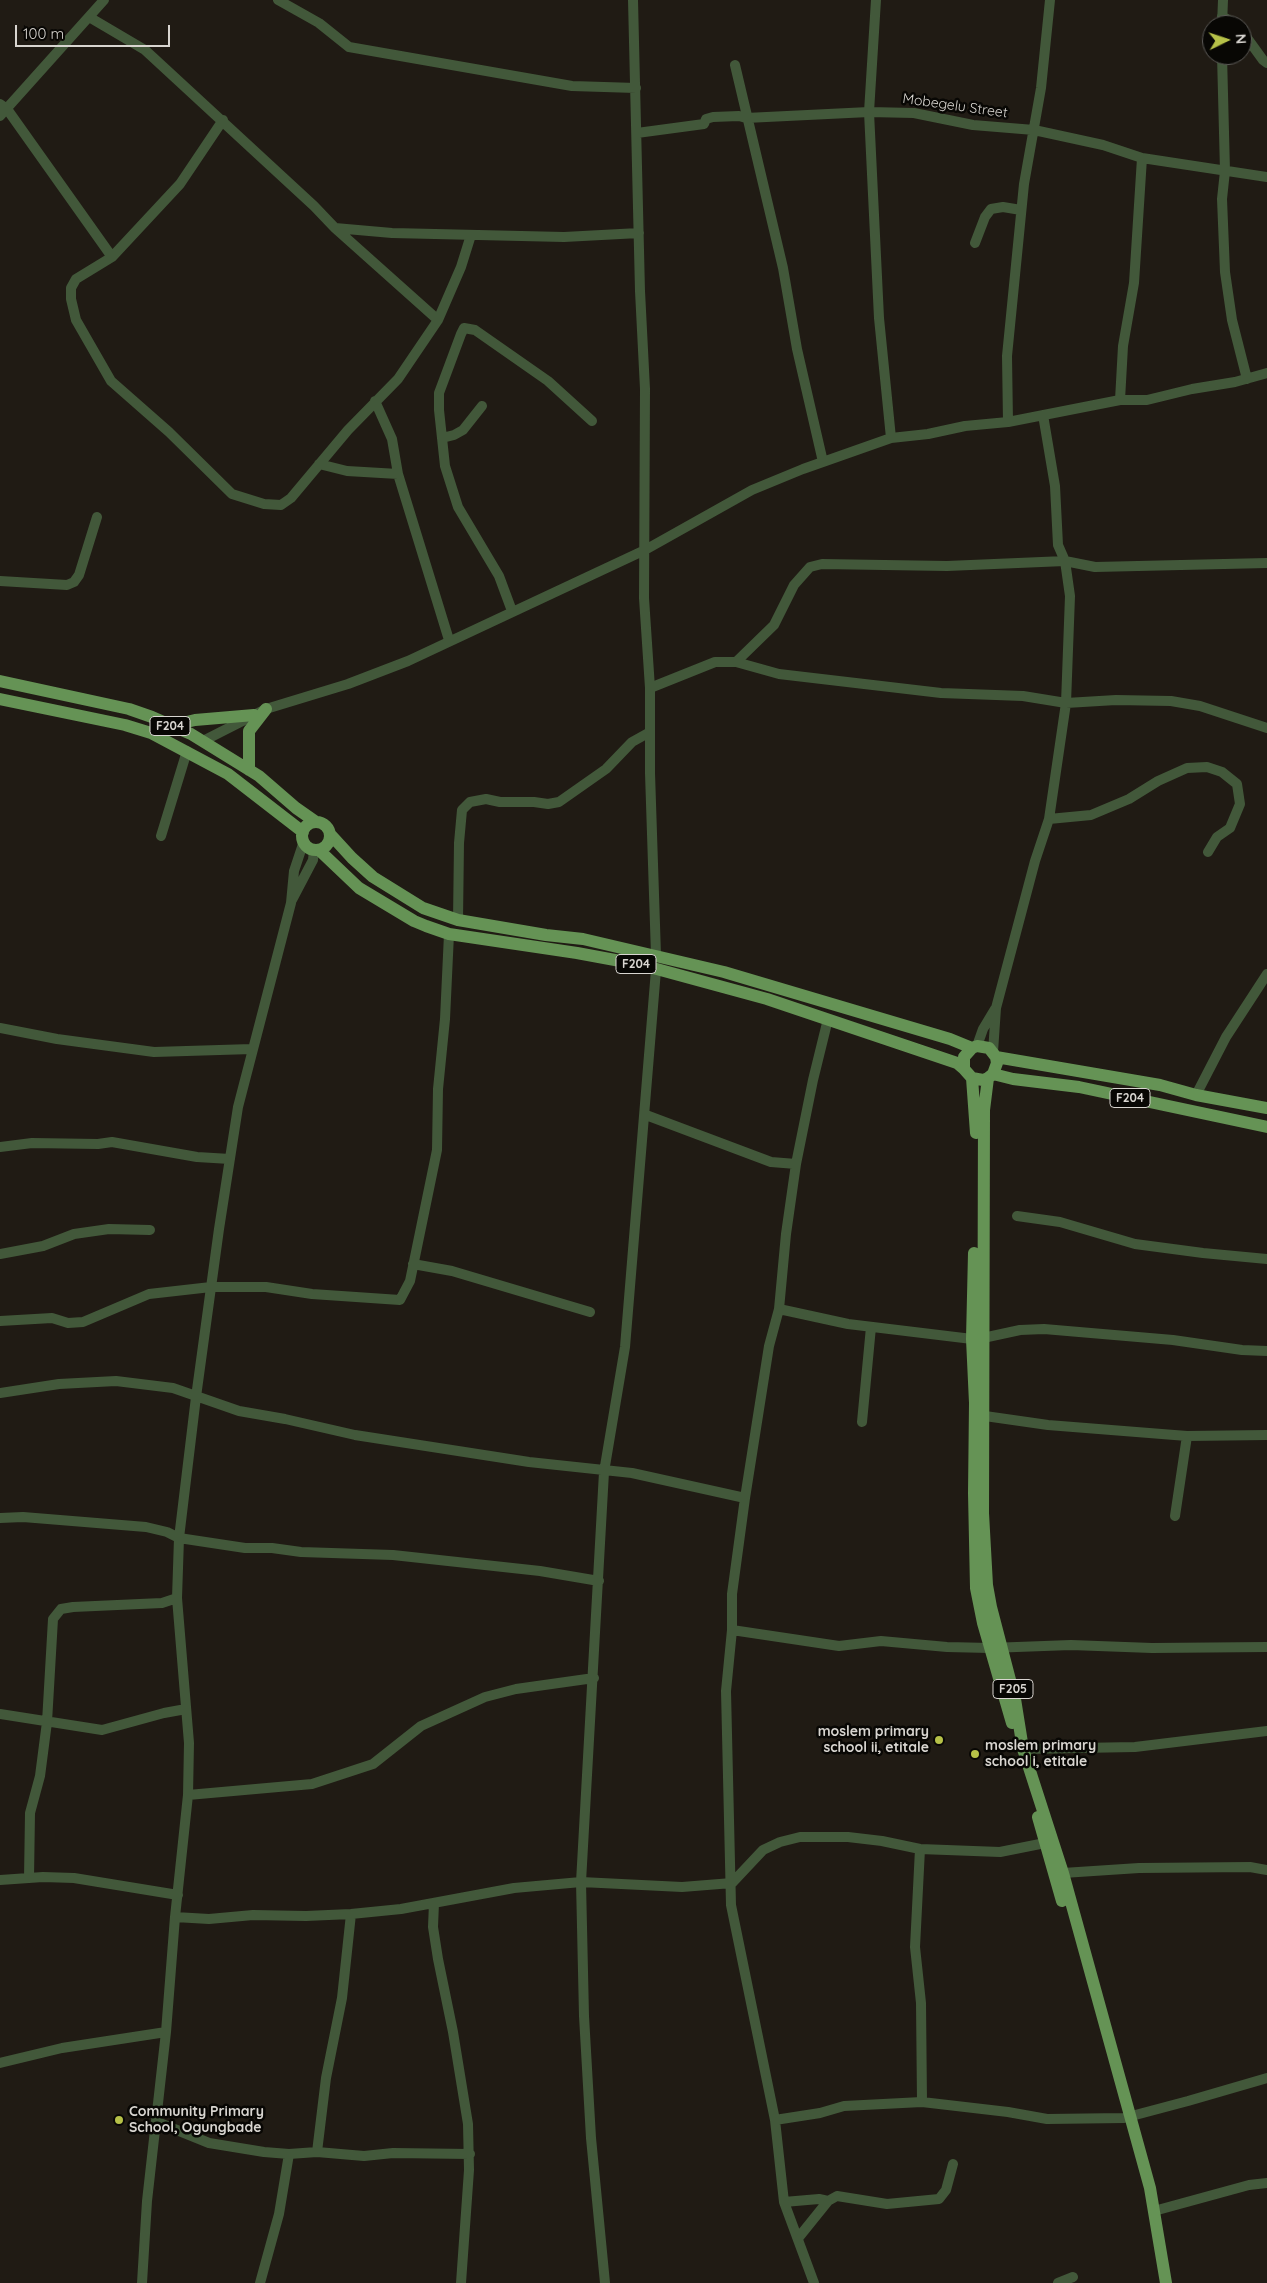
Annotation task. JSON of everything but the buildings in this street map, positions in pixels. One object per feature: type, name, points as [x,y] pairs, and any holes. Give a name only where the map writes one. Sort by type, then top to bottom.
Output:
[{"type":"main road","name":"F204","points":[[0,681],[129,709],[152,717],[203,741],[248,770],[316,822],[326,825],[330,834],[352,858],[388,887],[422,908],[458,920],[546,935],[583,939],[753,979],[950,1040],[974,1047],[988,1048],[995,1055],[1160,1085],[1196,1095],[1267,1108]]},
{"type":"main road","name":"F204","points":[[0,698],[125,725],[151,733],[187,751],[228,774],[303,837],[306,845],[332,860],[342,873],[375,898],[414,921],[449,934],[577,952],[642,965],[767,999],[957,1063],[968,1074],[983,1080],[991,1076],[1079,1087],[1267,1127]]},
{"type":"main road","points":[[248,770],[250,731],[266,709]]},
{"type":"main road","points":[[170,726],[195,720],[254,715]]},
{"type":"main road","points":[[303,837],[308,825],[316,822]]},
{"type":"main road","points":[[316,850],[329,842],[330,834]]},
{"type":"main road","points":[[968,1074],[964,1057],[974,1047]]},
{"type":"main road","points":[[991,1076],[997,1063],[995,1055]]},
{"type":"main road","name":"F205","points":[[968,1074],[975,1111],[978,1339],[984,1416],[985,1565],[996,1648],[1045,1843],[1154,2211],[1166,2283]]},
{"type":"main road","name":"F205","points":[[991,1076],[984,1110],[975,1403],[975,1568],[978,1597],[1015,1699],[1024,1749],[1063,1874],[1127,2117],[1159,2283]]},
{"type":"street","points":[[104,0],[2,110],[112,257]]},
{"type":"street","points":[[278,0],[319,23],[349,47],[572,86],[636,88]]},
{"type":"street","points":[[633,0],[640,291],[645,389],[644,598],[650,688],[656,955]]},
{"type":"street","points":[[876,0],[869,112],[879,318],[891,438]]},
{"type":"street","points":[[1008,422],[1007,356],[1021,210],[1025,170],[1041,88],[1050,0]]},
{"type":"street","points":[[1222,15],[1223,0]]},
{"type":"street","points":[[89,17],[145,50],[223,120],[335,228],[438,320]]},
{"type":"street","points":[[1252,44],[1267,63]]},
{"type":"street","points":[[735,65],[783,268],[797,348],[823,462]]},
{"type":"street","points":[[1222,65],[1225,171],[1222,200],[1225,272],[1232,320],[1247,379]]},
{"type":"street","name":"Mobegelu Street","points":[[637,133],[704,124],[706,119],[714,117],[739,116],[746,118],[869,112],[914,113],[974,125],[1034,130],[1103,145],[1142,158],[1267,177]]},
{"type":"street","points":[[223,120],[180,184],[112,257],[76,279],[70,288],[76,320],[111,381],[169,432],[232,494],[264,504],[281,504],[291,498],[374,401],[398,378],[438,320],[461,267],[471,235]]},
{"type":"street","points":[[1120,400],[1123,346],[1134,283],[1142,158]]},
{"type":"street","points":[[975,243],[985,216],[991,209],[1003,207],[1021,210]]},
{"type":"street","points":[[335,228],[392,233],[471,235],[564,236],[639,233]]},
{"type":"street","points":[[512,611],[499,576],[458,507],[445,466],[439,393],[445,372],[464,328],[475,330],[524,363],[592,421]]},
{"type":"street","points":[[203,741],[266,709],[371,676],[408,660],[645,550],[752,490],[891,438],[928,434],[965,426],[1008,422],[1120,400],[1147,400],[1267,374]]},
{"type":"street","points":[[374,401],[392,439],[398,474],[450,640]]},
{"type":"street","points":[[442,438],[463,430],[482,406]]},
{"type":"street","points":[[995,1055],[996,1008],[1035,861],[1049,819],[1066,703],[1070,596],[1066,561],[1058,545],[1055,486],[1043,415]]},
{"type":"street","points":[[320,464],[347,471],[398,474]]},
{"type":"street","points":[[0,581],[67,585],[74,582],[97,517]]},
{"type":"street","points":[[736,662],[774,625],[794,585],[810,567],[835,563],[878,566],[947,566],[1066,561],[1095,567],[1267,563]]},
{"type":"street","points":[[650,688],[715,662],[736,662],[779,674],[941,693],[1023,696],[1066,703],[1116,700],[1171,701],[1200,706],[1267,728]]},
{"type":"street","points":[[458,920],[462,810],[470,802],[486,799],[500,802],[548,804],[559,802],[606,770],[632,742],[650,732]]},
{"type":"street","points":[[161,836],[187,751]]},
{"type":"street","points":[[1049,819],[1091,815],[1129,799],[1158,781],[1187,768],[1207,767],[1222,772],[1237,784],[1240,804],[1230,828],[1217,837],[1208,852]]},
{"type":"street","points":[[142,2283],[147,2201],[157,2122],[188,1794],[189,1743],[177,1598],[180,1538],[196,1397],[238,1108],[291,903],[294,871],[303,837]]},
{"type":"street","points":[[291,903],[313,860],[316,850]]},
{"type":"street","points":[[0,1321],[52,1318],[68,1323],[82,1322],[149,1294],[211,1287],[266,1287],[312,1294],[400,1300],[410,1281],[437,1150],[438,1089],[445,1019],[449,934]]},
{"type":"street","points":[[605,2283],[591,2138],[584,2016],[581,1882],[594,1678],[604,1472],[624,1348],[646,1115],[656,970]]},
{"type":"street","points":[[1196,1095],[1226,1037],[1267,974]]},
{"type":"street","points":[[974,1047],[996,1008]]},
{"type":"street","points":[[814,2283],[799,2237],[784,2202],[775,2120],[731,1905],[732,1883],[726,1691],[732,1630],[732,1594],[745,1498],[769,1346],[779,1309],[786,1234],[796,1164],[813,1080],[828,1020]]},
{"type":"street","points":[[0,1028],[56,1039],[154,1052],[252,1049]]},
{"type":"street","points":[[646,1115],[771,1162],[796,1164]]},
{"type":"street","points":[[0,1147],[32,1143],[98,1144],[112,1142],[197,1157],[230,1159]]},
{"type":"street","points":[[1017,1216],[1060,1222],[1134,1244],[1267,1259]]},
{"type":"street","points":[[0,1254],[43,1246],[74,1234],[109,1229],[150,1230]]},
{"type":"street","points":[[413,1264],[452,1271],[590,1312]]},
{"type":"street","points":[[779,1309],[871,1327],[978,1339],[1020,1330],[1044,1329],[1173,1340],[1242,1350],[1267,1351]]},
{"type":"street","points":[[862,1422],[871,1327]]},
{"type":"street","points":[[0,1393],[59,1384],[116,1381],[172,1388],[239,1411],[355,1435],[439,1450],[604,1472],[632,1473],[745,1498]]},
{"type":"street","points":[[984,1416],[1048,1425],[1187,1436],[1267,1436]]},
{"type":"street","points":[[1175,1516],[1187,1436]]},
{"type":"street","points":[[0,1518],[23,1517],[146,1528],[167,1532],[180,1538],[245,1548],[393,1555],[540,1571],[599,1581]]},
{"type":"street","points":[[29,1878],[30,1813],[40,1776],[47,1722],[53,1619],[61,1609],[162,1604],[177,1598]]},
{"type":"street","points":[[732,1630],[839,1646],[881,1641],[947,1647],[996,1648],[1071,1645],[1152,1648],[1267,1647]]},
{"type":"street","points":[[188,1794],[312,1784],[373,1764],[421,1726],[484,1697],[516,1689],[594,1678]]},
{"type":"street","points":[[0,1714],[102,1730],[186,1709]]},
{"type":"street","points":[[1024,1749],[1135,1747],[1267,1731]]},
{"type":"street","points":[[175,1917],[209,1919],[253,1915],[306,1916],[351,1914],[434,1903],[514,1888],[581,1882],[682,1887],[732,1883],[763,1850],[780,1842],[800,1837],[848,1837],[882,1841],[920,1849],[1000,1852],[1045,1843]]},
{"type":"street","points":[[920,1849],[915,1947],[922,2003],[922,2102]]},
{"type":"street","points":[[1063,1874],[1139,1868],[1250,1867],[1267,1870]]},
{"type":"street","points":[[0,1880],[74,1878],[178,1895]]},
{"type":"street","points":[[434,1903],[433,1927],[461,2075],[470,2154],[460,2283]]},
{"type":"street","points":[[317,2152],[326,2078],[342,1998],[351,1914]]},
{"type":"street","points":[[0,2063],[62,2048],[166,2032]]},
{"type":"street","points":[[775,2120],[820,2113],[844,2106],[922,2102],[1008,2112],[1047,2119],[1127,2117],[1267,2078]]},
{"type":"street","points":[[157,2122],[209,2143],[289,2154],[317,2152],[364,2156],[393,2153],[470,2154]]},
{"type":"street","points":[[260,2283],[279,2214],[289,2154]]},
{"type":"street","points":[[799,2237],[828,2201],[837,2196],[887,2204],[940,2199],[946,2190],[953,2164]]},
{"type":"street","points":[[1154,2211],[1249,2185],[1267,2183]]},
{"type":"street","points":[[784,2202],[819,2199],[828,2201]]},
{"type":"street","points":[[1058,2283],[1074,2277]]},
{"type":"place","name":"moslem primary school ii, etitale","points":[[939,1740]]},
{"type":"place","name":"moslem primary school i, etitale","points":[[975,1754]]},
{"type":"place","name":"Community Primary School, Ogungbade","points":[[119,2120]]}]
